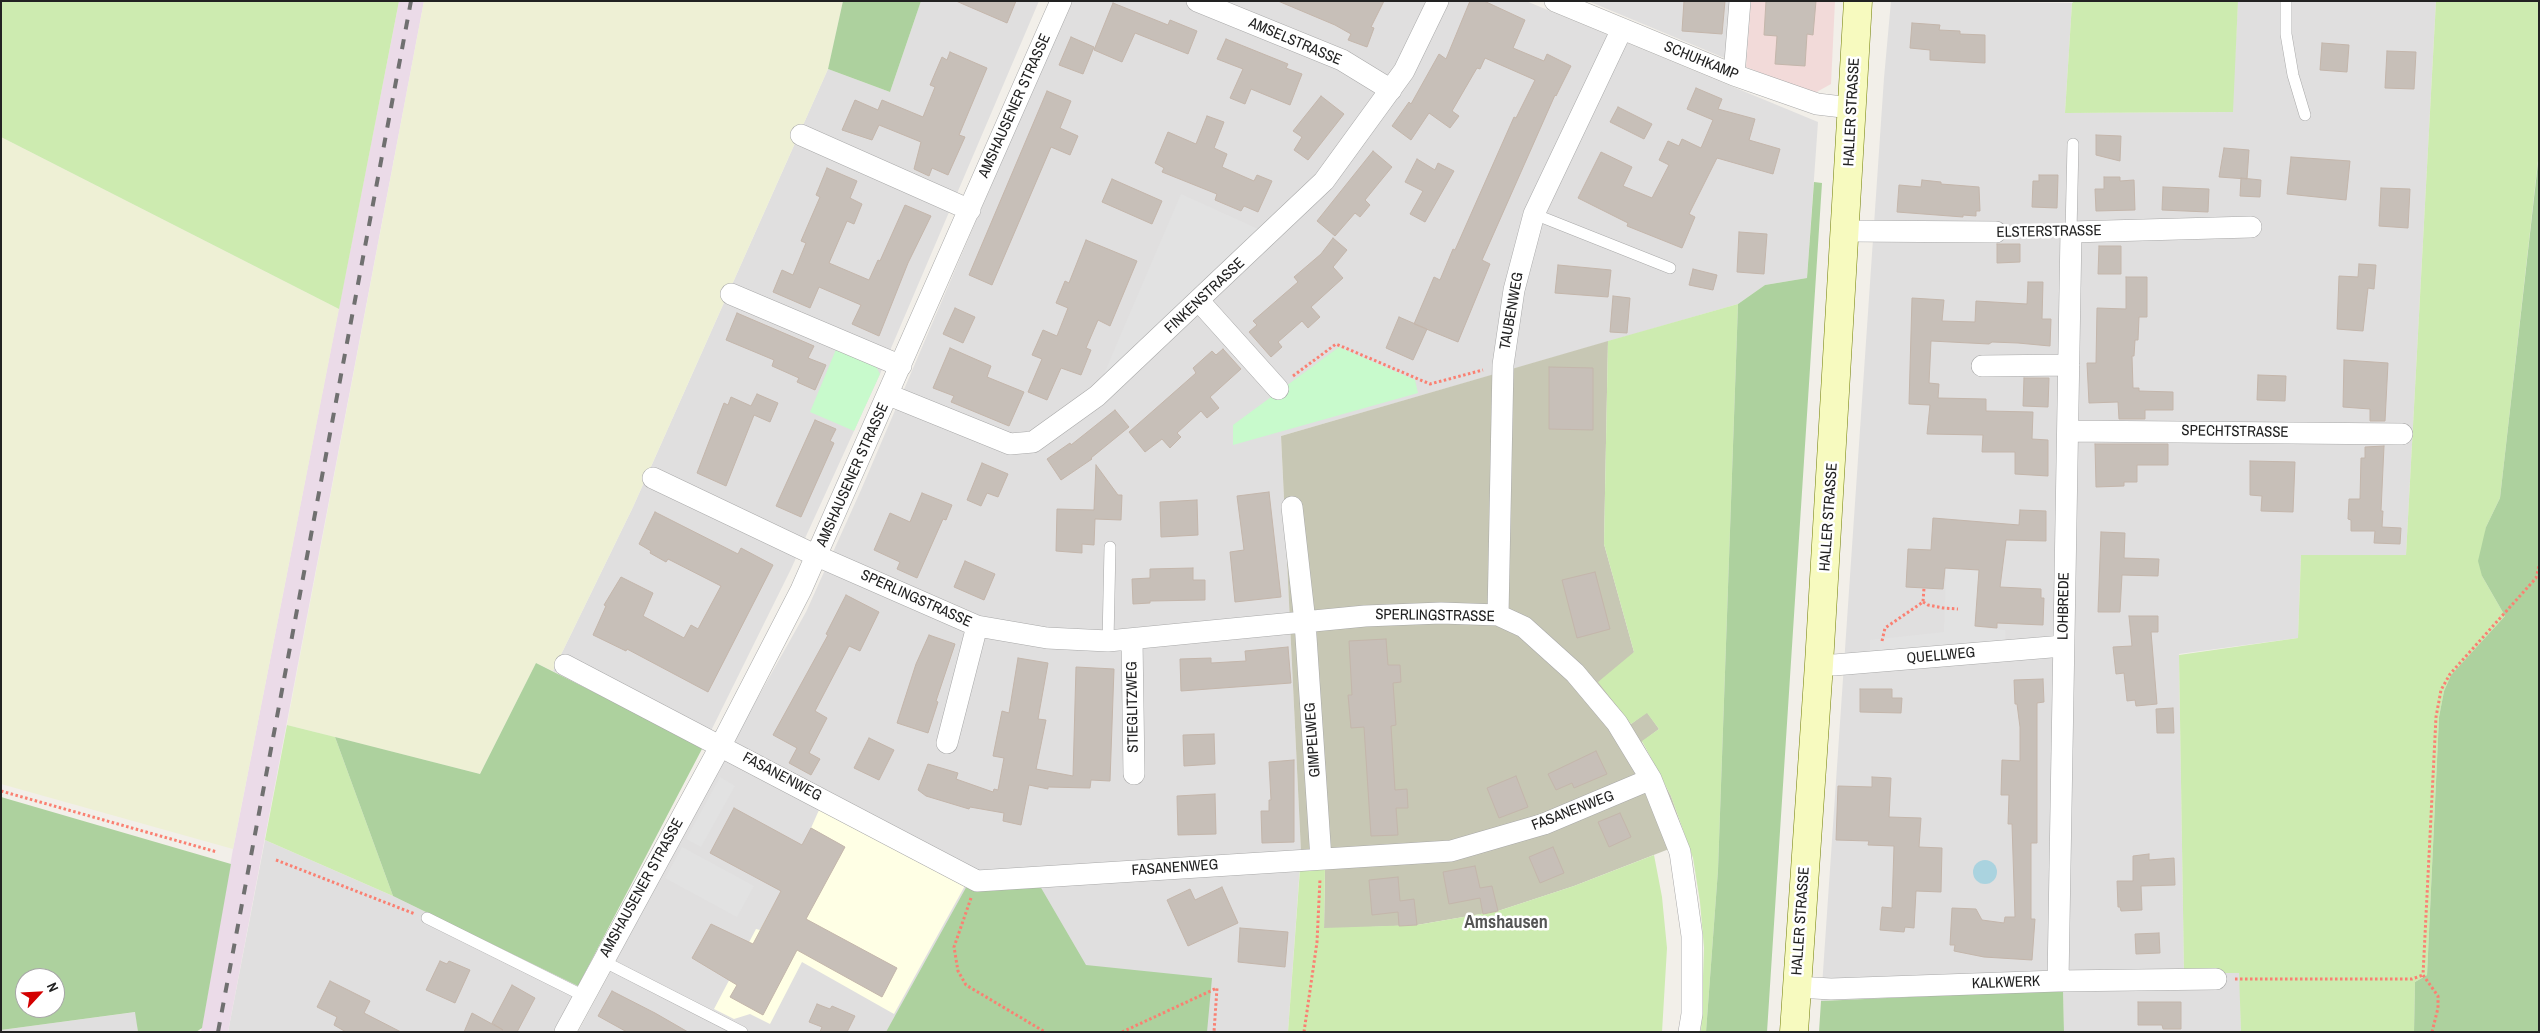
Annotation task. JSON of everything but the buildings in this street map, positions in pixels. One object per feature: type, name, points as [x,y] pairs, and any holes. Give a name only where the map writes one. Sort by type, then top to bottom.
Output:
[{"type":"main road","name":"HALLER STRASSE","points":[[1794,1032],[1846,230],[1858,1]]},
{"type":"street","name":"AMSHAUSENER STRASSE","points":[[565,1032],[721,745],[801,590],[902,366],[1061,1]]},
{"type":"street","name":"AMSELSTRASSE","points":[[1196,1],[1342,60],[1390,90]]},
{"type":"street","name":"FINKENSTRASSE","points":[[889,394],[1010,444],[1033,442],[1097,396],[1324,181],[1404,71],[1438,1]]},
{"type":"street","name":"SCHUHKAMP","points":[[1555,1],[1734,75],[1817,104],[1851,108]]},
{"type":"street","points":[[1734,75],[1740,1]]},
{"type":"street","name":"TAUBENWEG","points":[[1498,615],[1503,365],[1514,290],[1534,214],[1622,29]]},
{"type":"street","points":[[801,135],[970,210]]},
{"type":"street","name":"ELSTERSTRASSE","points":[[2071,232],[2251,227]]},
{"type":"street","name":"ELSTERSTRASSE","points":[[1846,230],[1996,232]]},
{"type":"street","name":"LOHBREDE","points":[[2058,981],[2071,232]]},
{"type":"street","points":[[731,294],[902,366]]},
{"type":"street","points":[[1199,301],[1278,389]]},
{"type":"street","points":[[1982,366],[2069,365]]},
{"type":"street","name":"SPECHTSTRASSE","points":[[2068,431],[2402,434]]},
{"type":"street","name":"AMSHAUSENER STRASSE","points":[[653,478],[817,556]]},
{"type":"street","points":[[1292,507],[1305,622]]},
{"type":"street","name":"SPERLINGSTRASSE","points":[[817,556],[977,626],[1047,638],[1108,641],[1132,640],[1365,616],[1441,613],[1498,615],[1524,627],[1575,673],[1617,723],[1651,779],[1680,852],[1692,936],[1692,1014],[1689,1032]]},
{"type":"street","name":"GIMPELWEG","points":[[1305,622],[1321,858]]},
{"type":"street","points":[[947,743],[977,626]]},
{"type":"street","name":"STIEGLITZWEG","points":[[1132,640],[1134,774]]},
{"type":"street","name":"QUELLWEG","points":[[1819,664],[1883,661],[2063,646]]},
{"type":"street","points":[[565,664],[721,745]]},
{"type":"street","name":"FASANENWEG","points":[[721,745],[976,881],[1451,851],[1544,824],[1651,779]]},
{"type":"street","name":"KALKWERK","points":[[1797,987],[1831,989],[2058,981],[2216,979]]},
{"type":"lane","points":[[2286,1],[2286,34],[2293,75],[2304,115]]},
{"type":"lane","points":[[2071,232],[2073,144]]},
{"type":"lane","points":[[1534,214],[1670,268]]},
{"type":"lane","points":[[1108,641],[1110,546]]},
{"type":"lane","points":[[427,918],[584,996]]},
{"type":"lane","points":[[603,961],[742,1032]]},
{"type":"path","name":"ELSTERSTRASSE","points":[[1996,232],[2071,232]]},
{"type":"path","points":[[1278,389],[1336,344],[1430,384],[1503,365]]},
{"type":"path","points":[[2432,1032],[2438,1008],[2438,996],[2424,975],[2436,717],[2441,690],[2450,674],[2536,578],[2539,566]]},
{"type":"path","points":[[1923,602],[1924,588]]},
{"type":"path","points":[[1923,602],[1943,608],[1958,608]]},
{"type":"path","points":[[1883,661],[1882,636],[1885,628],[1923,602]]},
{"type":"path","points":[[1,791],[217,852]]},
{"type":"path","points":[[1304,1032],[1317,942],[1321,858]]},
{"type":"path","points":[[276,860],[427,918]]},
{"type":"path","points":[[976,881],[954,947],[958,971],[966,985],[1045,1032]]},
{"type":"path","points":[[2216,979],[2412,980],[2424,975]]},
{"type":"path","points":[[1122,1032],[1218,988],[1214,1032]]},
{"type":"shaded area","points":[[399,1],[424,1],[228,1032],[201,1032],[233,849]]},
{"type":"shaded area","points":[[424,1],[843,1],[828,69],[633,507],[553,671],[536,663],[480,774],[287,725]]},
{"type":"shaded area","points":[[921,1],[1039,1],[880,374],[791,569],[703,747],[553,671],[633,507],[828,69],[890,92]]},
{"type":"shaded area","points":[[1070,1],[1526,1],[1818,122],[1807,278],[1765,285],[1738,304],[1281,436],[1301,852],[1288,1032],[578,1032],[735,738],[806,612],[861,490]]},
{"type":"shaded area","points":[[1588,1],[1751,1],[1746,67]]},
{"type":"shaded area","points":[[1751,1],[1835,1],[1831,84],[1813,94],[1746,67]]},
{"type":"shaded area","points":[[1891,1],[2072,3],[2065,113],[2232,112],[2238,1],[2436,1],[2406,555],[2301,555],[2298,638],[2179,654],[2184,973],[2240,973],[2241,1032],[2064,1032],[2063,991],[1821,1001],[1884,78]]},
{"type":"shaded area","points":[[1,137],[339,309],[233,849],[1,784]]},
{"type":"shaded area","points":[[1181,194],[1267,233],[1096,393],[1115,348]]},
{"type":"shaded area","points":[[1608,341],[1604,544],[1634,652],[1616,703],[1631,724],[1647,712],[1659,729],[1642,742],[1671,796],[1687,842],[1574,886],[1498,911],[1417,925],[1324,929],[1325,868],[1301,852],[1281,436]]},
{"type":"shaded area","points":[[1946,569],[1979,570],[1974,627],[2005,630],[2006,646],[1870,656],[1870,640],[1944,632]]},
{"type":"shaded area","points":[[720,777],[735,786],[701,847],[686,839]]},
{"type":"shaded area","points":[[819,810],[967,882],[894,1014],[802,962],[770,1024],[750,1014],[734,1019],[714,1009],[756,929],[760,930],[775,902],[806,918],[842,845],[811,828]]},
{"type":"shaded area","points":[[265,840],[393,896],[578,986],[553,1032],[228,1032]]},
{"type":"shaded area","points":[[682,847],[754,886],[737,917],[665,878]]},
{"type":"shaded area","points":[[136,1012],[138,1032],[1,1032],[1,1030]]},
{"type":"green space","points":[[1,1],[399,1],[339,309],[1,137]]},
{"type":"green space","points":[[843,1],[921,1],[890,92],[828,69]]},
{"type":"green space","points":[[2075,1],[2238,1],[2233,112],[2065,113],[2072,3]]},
{"type":"green space","points":[[2436,1],[2539,1],[2539,152],[2500,498],[2486,527],[2482,576],[2505,616],[2451,675],[2444,691],[2439,717],[2427,975],[2415,982],[2414,1032],[2241,1032],[2239,973],[2184,973],[2179,655],[2298,638],[2301,555],[2406,555]]},
{"type":"green space","points":[[2539,154],[2539,1032],[2414,1032],[2415,982],[2427,975],[2439,717],[2444,691],[2451,675],[2505,616],[2482,576],[2478,561],[2486,527],[2500,498]]},
{"type":"green space","points":[[1814,182],[1822,183],[1767,1032],[1706,1032],[1718,870],[1738,304],[1765,285],[1807,278]]},
{"type":"green space","points":[[1738,304],[1718,870],[1706,1032],[1701,1032],[1704,948],[1700,902],[1693,858],[1671,796],[1642,741],[1659,729],[1647,713],[1631,724],[1598,682],[1634,652],[1604,544],[1608,341]]},
{"type":"green space","points":[[837,347],[874,362],[880,374],[854,431],[810,412]]},
{"type":"green space","points":[[1339,347],[1415,380],[1418,393],[1233,445],[1233,425]]},
{"type":"green space","points":[[536,663],[703,747],[578,986],[393,896],[335,737],[480,774]]},
{"type":"green space","points":[[287,725],[335,737],[393,896],[265,840]]},
{"type":"green space","points":[[1,797],[231,864],[202,1028],[196,1032],[138,1032],[135,1012],[1,1030]]},
{"type":"green space","points":[[1654,855],[1662,897],[1667,948],[1662,1032],[1288,1032],[1300,869],[1325,867],[1324,928],[1417,925],[1498,911],[1574,886]]},
{"type":"green space","points":[[968,884],[1040,886],[1086,965],[1212,978],[1207,1032],[886,1032]]},
{"type":"green space","points":[[2063,990],[2064,1032],[1819,1032],[1821,1001]]},
{"type":"water","points":[[1985,860],[1990,861],[1996,867],[1996,877],[1990,883],[1985,884],[1980,883],[1974,877],[1973,872],[1974,867],[1980,861]]},
{"type":"railway","points":[[218,1032],[411,1]]},
{"type":"district","name":"Amshausen","points":[[1506,923]]}]
